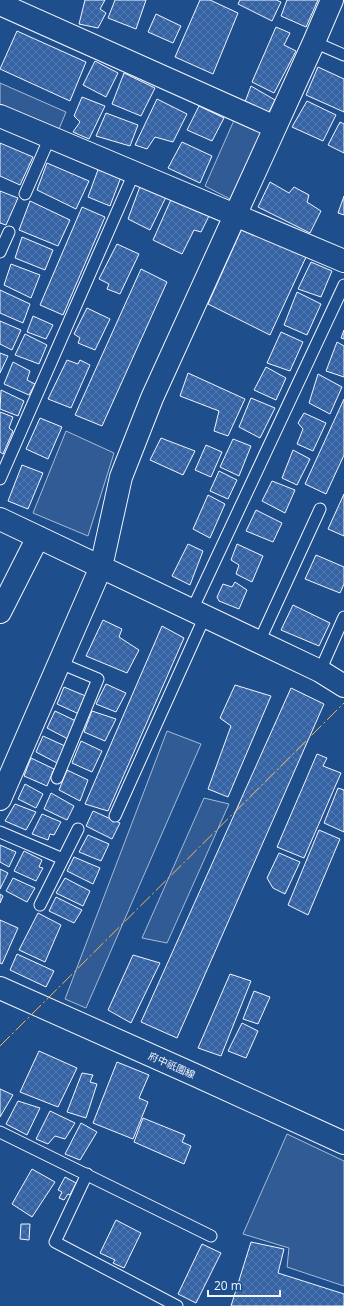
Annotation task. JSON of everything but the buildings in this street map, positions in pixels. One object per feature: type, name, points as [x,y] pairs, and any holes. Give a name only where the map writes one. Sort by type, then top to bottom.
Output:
[{"type":"street","points":[[0,799],[101,567],[121,477],[152,398],[332,0]]},
{"type":"street","points":[[0,4],[275,127]]},
{"type":"street","points":[[0,116],[344,261]]},
{"type":"street","points":[[0,519],[320,671],[344,686]]},
{"type":"street","points":[[2,600],[38,537]]},
{"type":"street","name":"府中祇園線","points":[[0,988],[344,1143]]},
{"type":"lane","points":[[314,42],[344,55]]},
{"type":"lane","points":[[25,194],[50,137]]},
{"type":"lane","points":[[0,479],[134,172]]},
{"type":"lane","points":[[0,252],[9,232]]},
{"type":"lane","points":[[115,816],[198,613],[344,284]]},
{"type":"lane","points":[[259,642],[320,509]]},
{"type":"lane","points":[[320,671],[344,618]]},
{"type":"lane","points":[[57,778],[98,679],[60,663]]},
{"type":"lane","points":[[40,905],[78,829]]},
{"type":"lane","points":[[0,832],[63,859]]},
{"type":"lane","points":[[0,1132],[212,1236]]},
{"type":"lane","points":[[87,1174],[55,1242],[177,1306]]},
{"type":"shaded area","points":[[0,83],[66,112],[59,129],[0,104]]},
{"type":"shaded area","points":[[235,118],[263,130],[230,199],[205,186]]},
{"type":"shaded area","points":[[66,431],[114,453],[88,536],[33,513]]},
{"type":"shaded area","points":[[167,731],[201,744],[86,1008],[65,999]]},
{"type":"shaded area","points":[[204,798],[229,804],[167,943],[142,938]]},
{"type":"shaded area","points":[[287,1134],[344,1161],[344,1286],[287,1267],[289,1248],[243,1234]]},
{"type":"power","points":[[0,1046],[344,703]]}]
